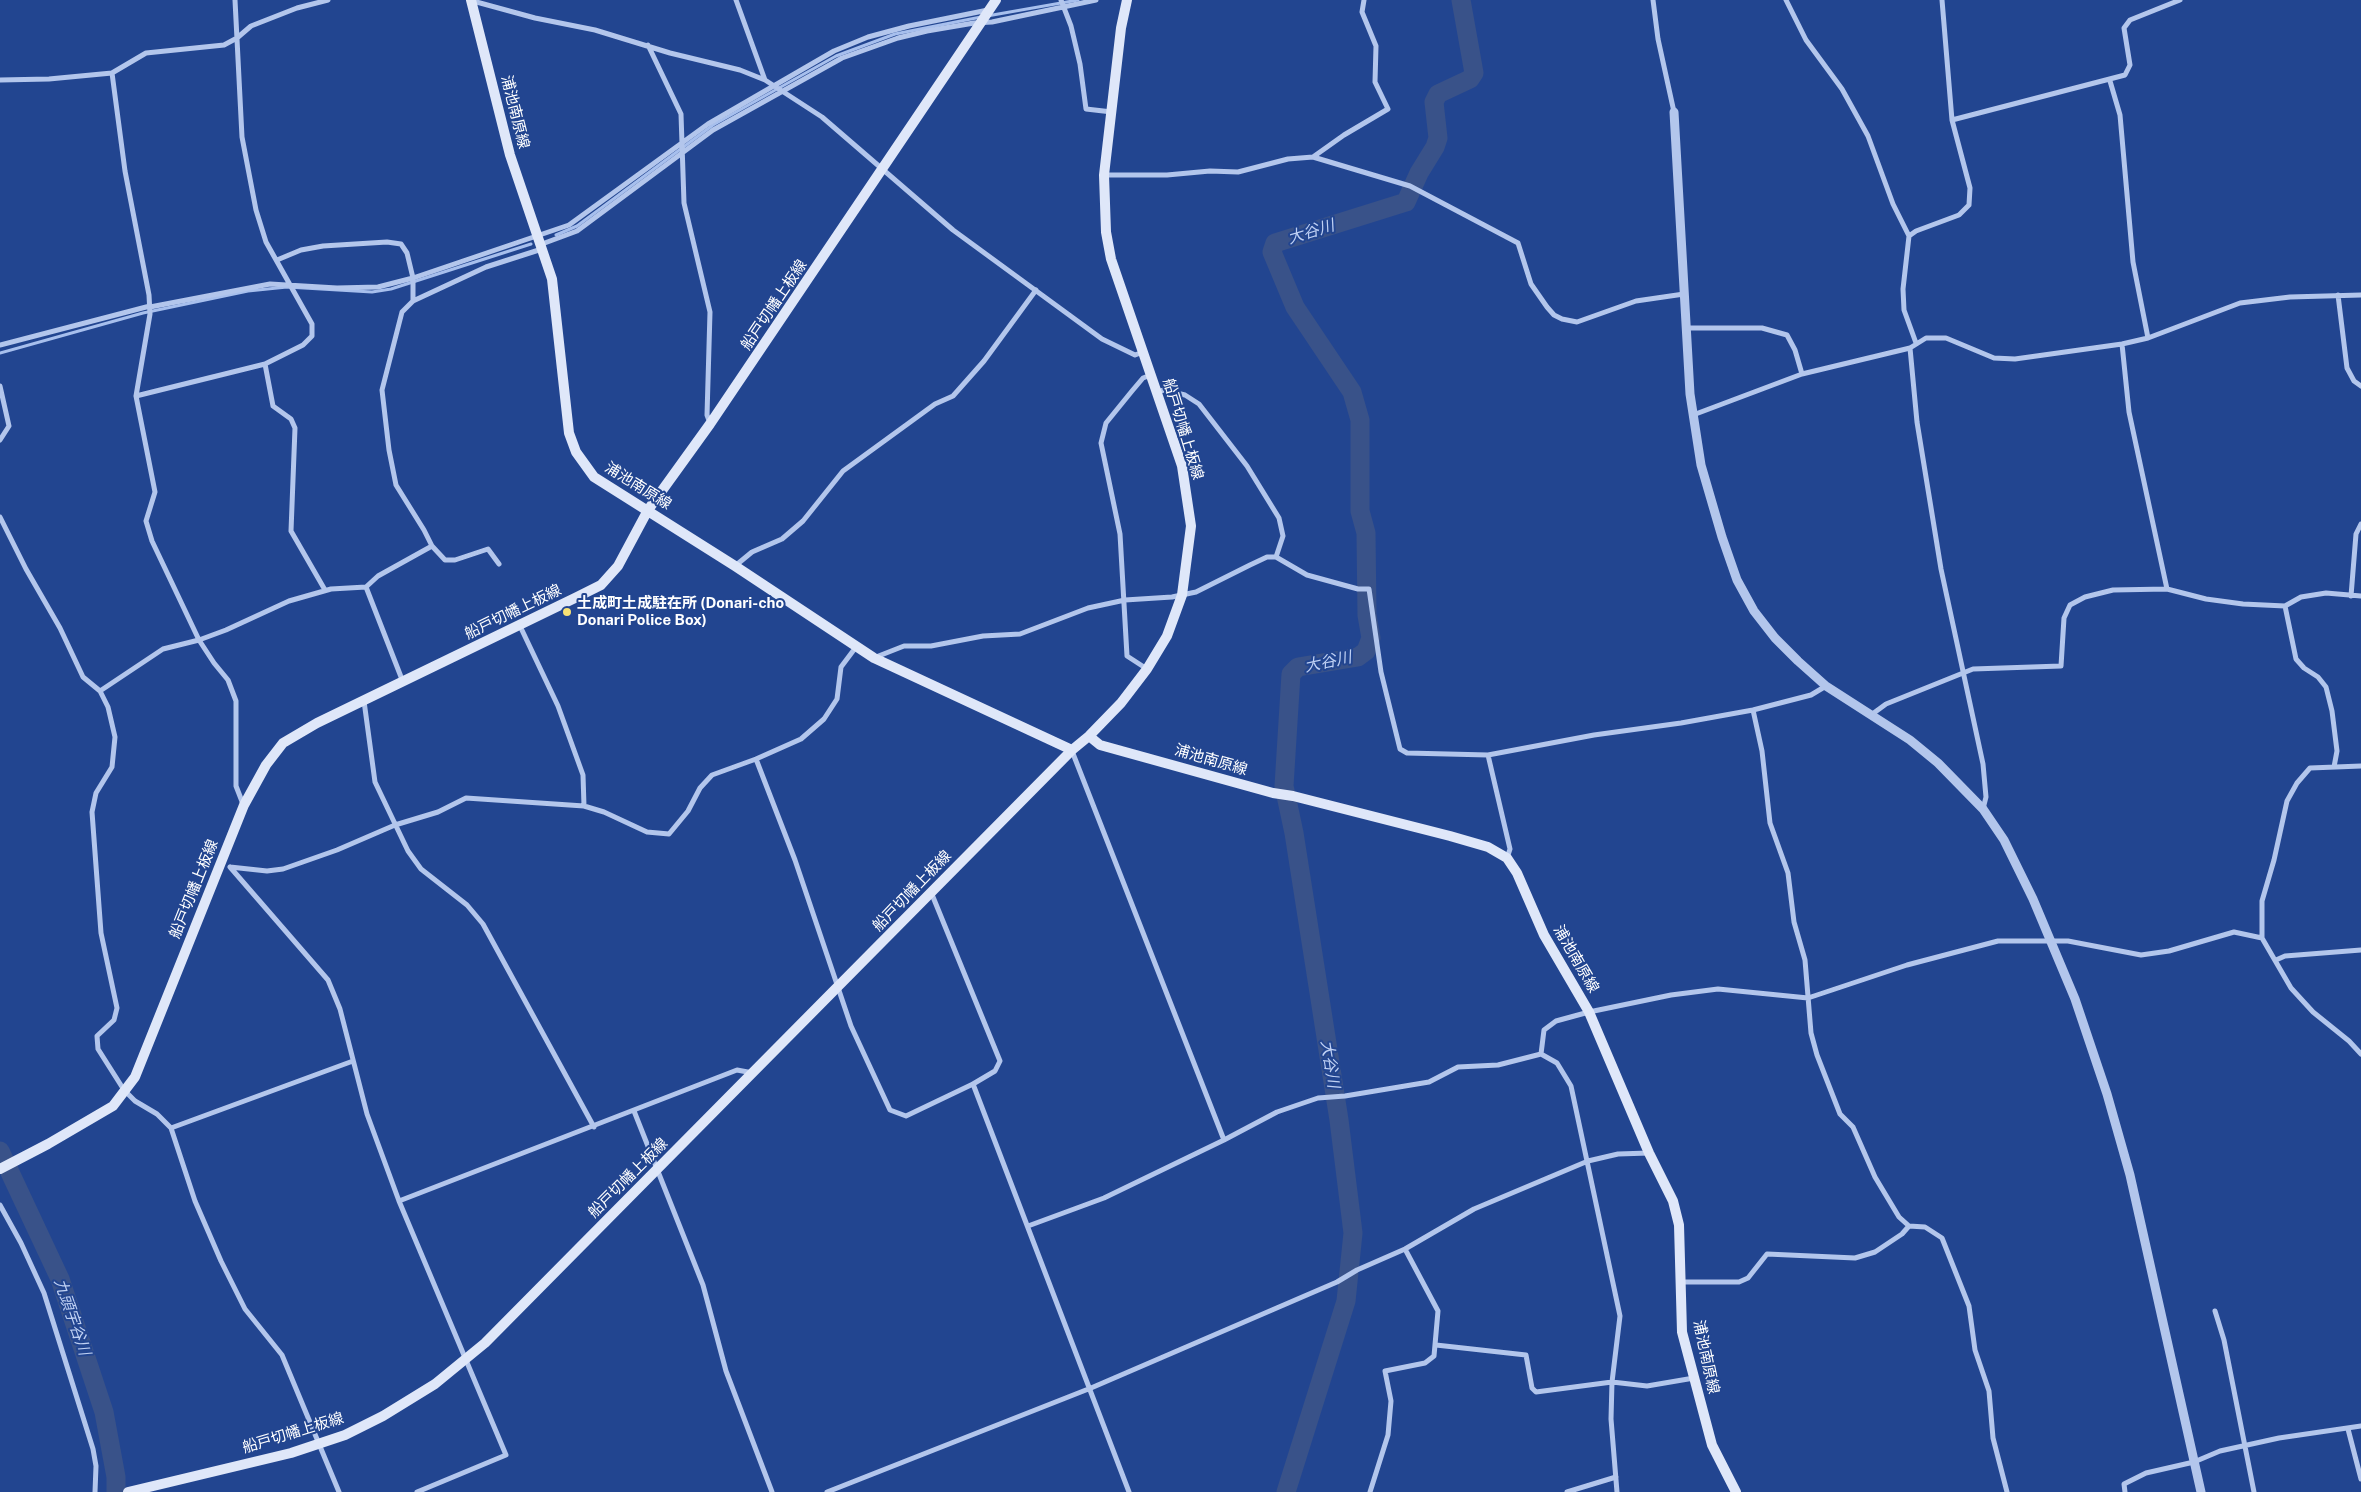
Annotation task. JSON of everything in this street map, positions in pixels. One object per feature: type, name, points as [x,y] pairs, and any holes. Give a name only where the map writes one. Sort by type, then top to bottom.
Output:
[{"type":"main road","name":"船戸切幡上板線","points":[[0,1169],[112,1106],[135,1076],[244,805],[266,765],[284,743],[317,723],[520,626],[600,585],[618,566],[648,510],[710,424],[884,169],[996,0]]},
{"type":"main road","name":"船戸切幡上板線","points":[[131,1491],[262,1460],[345,1435],[383,1416],[436,1384],[485,1343],[837,990],[931,892],[1121,703],[1147,669],[1167,636],[1182,595],[1190,526],[1188,498],[1182,466],[1111,259],[1105,223],[1104,175],[1121,28],[1127,0]]},
{"type":"main road","name":"浦池南原線","points":[[472,1],[510,155],[552,279],[568,434],[576,452],[594,477],[613,491],[648,510],[735,566],[874,658],[1072,750]]},
{"type":"main road","name":"浦池南原線","points":[[1089,736],[1100,745],[1273,793],[1293,796],[1478,844],[1507,858],[1516,873],[1544,935],[1589,1012],[1649,1153],[1673,1201],[1679,1225],[1682,1332],[1712,1445],[1736,1492]]},
{"type":"street","points":[[136,396],[265,364],[303,345],[312,336],[312,324],[266,242],[256,210],[242,137],[234,0]]},
{"type":"street","points":[[0,80],[49,79],[112,73],[146,53],[224,45],[237,38],[251,26],[297,8],[328,0]]},
{"type":"street","points":[[736,0],[765,80]]},
{"type":"street","points":[[986,16],[992,22],[1062,3],[1096,0]]},
{"type":"street","points":[[1313,157],[1352,130],[1388,109],[1375,82],[1376,46],[1362,12],[1364,0]]},
{"type":"street","points":[[1653,0],[1658,39],[1674,112],[1686,328],[1693,415],[1701,465],[1722,538],[1737,580],[1754,611],[1775,638],[1826,686],[1910,740],[1938,763],[1983,809],[2004,840],[2051,940],[2095,1056],[2127,1166],[2201,1492]]},
{"type":"street","points":[[1786,0],[1806,40],[1842,89],[1868,136],[1893,204],[1909,236],[1903,290],[1904,310],[1916,343]]},
{"type":"street","points":[[1909,236],[1916,231],[1959,216],[1969,205],[1970,188],[1952,120],[1942,0]]},
{"type":"street","points":[[1952,120],[2110,81],[2125,75],[2130,65],[2124,28],[2130,20],[2180,0]]},
{"type":"street","points":[[472,1],[648,45],[670,53],[740,70],[765,80],[822,117],[953,230],[1102,339],[1135,355],[1143,352]]},
{"type":"street","points":[[1062,3],[1080,64],[1086,109],[1112,112]]},
{"type":"street","points":[[0,345],[244,288],[270,284],[292,287],[362,288],[413,281],[577,231],[724,114],[776,88],[861,50],[986,16]]},
{"type":"street","points":[[499,564],[488,549],[455,560],[445,560],[432,546],[396,485],[389,450],[382,390],[402,312],[413,301],[541,243],[569,226],[683,147],[834,51],[868,37],[909,26],[986,16]]},
{"type":"street","points":[[648,45],[681,114],[684,203],[710,312],[707,415],[710,424]]},
{"type":"street","points":[[112,73],[125,171],[147,278],[150,309],[136,396],[155,492],[146,521],[152,541],[199,640],[228,680],[236,701],[236,786],[244,805]]},
{"type":"street","points":[[2110,81],[2120,115],[2133,262],[2148,338]]},
{"type":"street","points":[[1104,175],[1167,175],[1210,171],[1238,172],[1288,159],[1313,157],[1412,187],[1518,243],[1531,284],[1554,315],[1562,319],[1577,322],[1636,301],[1684,294]]},
{"type":"street","points":[[277,260],[301,250],[323,246],[387,242],[401,244],[407,253],[413,281],[413,301]]},
{"type":"street","points":[[735,566],[752,552],[782,539],[803,521],[843,471],[935,404],[954,396],[984,361],[1036,290]]},
{"type":"street","points":[[2338,295],[2347,368],[2354,381],[2361,386]]},
{"type":"street","points":[[1693,415],[1802,374],[1910,348],[1926,338],[1946,338],[1994,358],[2015,360],[2122,344],[2148,338],[2240,302],[2290,297],[2361,295]]},
{"type":"street","points":[[1686,328],[1762,328],[1787,335],[1795,350],[1802,374]]},
{"type":"street","points":[[2122,344],[2129,412],[2167,590]]},
{"type":"street","points":[[1910,348],[1917,422],[1941,570],[1983,764],[1986,797],[1983,809]]},
{"type":"street","points":[[265,364],[273,406],[291,419],[295,428],[292,531],[325,590]]},
{"type":"street","points":[[1147,669],[1127,656],[1120,534],[1101,443],[1106,423],[1144,378],[1151,375]]},
{"type":"street","points":[[0,386],[9,426],[0,440]]},
{"type":"street","points":[[1157,392],[1164,390],[1186,396],[1199,404],[1247,466],[1279,518],[1283,536],[1276,556]]},
{"type":"street","points":[[0,517],[26,569],[60,628],[83,677],[100,691],[108,707],[115,736],[112,767],[96,794],[92,812],[100,933],[117,1008],[114,1020],[97,1036],[98,1049],[124,1090],[135,1101],[157,1114],[171,1128],[195,1201],[220,1261],[245,1309],[282,1355],[339,1492]]},
{"type":"street","points":[[2351,596],[2356,534],[2361,524]]},
{"type":"street","points":[[100,691],[163,649],[199,640],[289,601],[325,590],[366,587],[378,576],[432,546]]},
{"type":"street","points":[[874,658],[904,646],[931,646],[983,636],[1020,634],[1088,608],[1125,600],[1196,592],[1267,557],[1276,556],[1307,575],[1358,589],[1369,589],[1381,672],[1400,749],[1407,753],[1488,754],[1753,710],[1811,695],[1826,686]]},
{"type":"street","points":[[366,587],[403,682]]},
{"type":"street","points":[[1871,715],[1886,704],[1973,669],[2061,666],[2064,618],[2070,605],[2085,597],[2113,590],[2167,590],[2206,599],[2243,604],[2286,606],[2301,597],[2326,593],[2361,596]]},
{"type":"street","points":[[2286,606],[2296,659],[2304,668],[2318,677],[2326,687],[2332,710],[2337,751],[2334,767]]},
{"type":"street","points":[[520,626],[558,706],[583,775],[584,806]]},
{"type":"street","points":[[230,867],[267,871],[283,869],[337,850],[395,825],[438,812],[466,798],[584,806],[604,812],[647,832],[669,834],[688,811],[700,788],[712,775],[756,759],[801,739],[824,718],[837,699],[841,667],[856,647]]},
{"type":"street","points":[[364,701],[375,782],[408,851],[421,869],[467,905],[483,924],[594,1126]]},
{"type":"street","points":[[1753,710],[1762,751],[1770,823],[1788,873],[1794,922],[1804,960],[1811,1033],[1831,1095],[1840,1114],[1854,1127],[1875,1177],[1899,1216],[1910,1226],[1926,1227],[1942,1238],[1969,1306],[1975,1350],[1988,1391],[1993,1438],[2007,1492]]},
{"type":"street","points":[[1072,750],[1224,1140]]},
{"type":"street","points":[[1488,754],[1510,849],[1507,858]]},
{"type":"street","points":[[756,759],[795,860],[837,990],[851,1026],[890,1110],[906,1116],[973,1084],[995,1071],[1000,1061],[931,892]]},
{"type":"street","points":[[2361,766],[2310,768],[2298,783],[2287,801],[2274,860],[2262,901],[2262,938],[2291,988],[2313,1012],[2349,1041],[2361,1054]]},
{"type":"street","points":[[221,860],[230,867],[328,980],[340,1009],[367,1114],[399,1201],[506,1455],[431,1490],[417,1492]]},
{"type":"street","points":[[1541,1054],[1544,1030],[1556,1021],[1589,1012],[1671,995],[1718,989],[1808,998],[1906,965],[1998,941],[2068,941],[2141,955],[2169,951],[2234,932],[2262,938]]},
{"type":"street","points":[[2276,960],[2285,956],[2361,950]]},
{"type":"street","points":[[1028,1226],[1104,1198],[1224,1140],[1276,1112],[1330,1096],[1345,1096],[1429,1082],[1458,1067],[1498,1065],[1541,1054],[1557,1063],[1571,1086],[1620,1316],[1612,1382],[1612,1452],[1616,1492]]},
{"type":"street","points":[[171,1128],[353,1061]]},
{"type":"street","points":[[399,1201],[634,1112],[736,1070],[753,1073]]},
{"type":"street","points":[[973,1084],[1091,1388],[1129,1492]]},
{"type":"street","points":[[634,1112],[703,1285],[726,1371],[772,1492]]},
{"type":"street","points":[[827,1492],[1091,1388],[1337,1282],[1357,1270],[1404,1249],[1474,1210],[1588,1161],[1618,1154],[1649,1153]]},
{"type":"street","points":[[0,1205],[21,1243],[44,1293],[93,1449],[96,1466],[95,1492]]},
{"type":"street","points":[[1681,1282],[1739,1282],[1748,1278],[1767,1254],[1855,1258],[1875,1252],[1902,1234],[1910,1226]]},
{"type":"street","points":[[1370,1492],[1388,1435],[1391,1401],[1385,1371],[1424,1363],[1434,1356],[1436,1345],[1438,1311],[1404,1249]]},
{"type":"street","points":[[2215,1311],[2224,1340],[2254,1492]]},
{"type":"street","points":[[1436,1345],[1526,1355],[1532,1388],[1536,1392],[1612,1382],[1647,1386],[1694,1378]]},
{"type":"street","points":[[2125,1492],[2124,1484],[2146,1473],[2194,1462],[2220,1451],[2244,1445],[2361,1426]]},
{"type":"street","points":[[2348,1429],[2361,1479]]},
{"type":"street","points":[[1566,1492],[1616,1477]]},
{"type":"waterway","points":[[987,16],[1078,0]]},
{"type":"waterway","name":"大谷川","points":[[1286,1492],[1346,1301],[1353,1233],[1339,1120],[1294,833],[1284,786],[1291,674],[1298,667],[1358,657],[1366,651],[1371,638],[1367,615],[1366,533],[1360,511],[1360,420],[1352,392],[1295,307],[1272,252],[1275,243],[1406,202],[1438,138],[1434,102],[1438,94],[1470,79],[1474,73],[1461,0]]},
{"type":"waterway","points":[[556,235],[577,226],[713,125],[836,56],[895,34],[981,17]]},
{"type":"waterway","points":[[0,353],[143,313],[248,291],[287,287],[372,292],[391,289],[531,244]]},
{"type":"waterway","name":"九頭宇谷川","points":[[0,1151],[60,1279],[104,1412],[116,1477],[116,1492]]},
{"type":"place","name":"土成町土成駐在所 (Donari-cho Donari Police Box)","points":[[567,612]]}]
